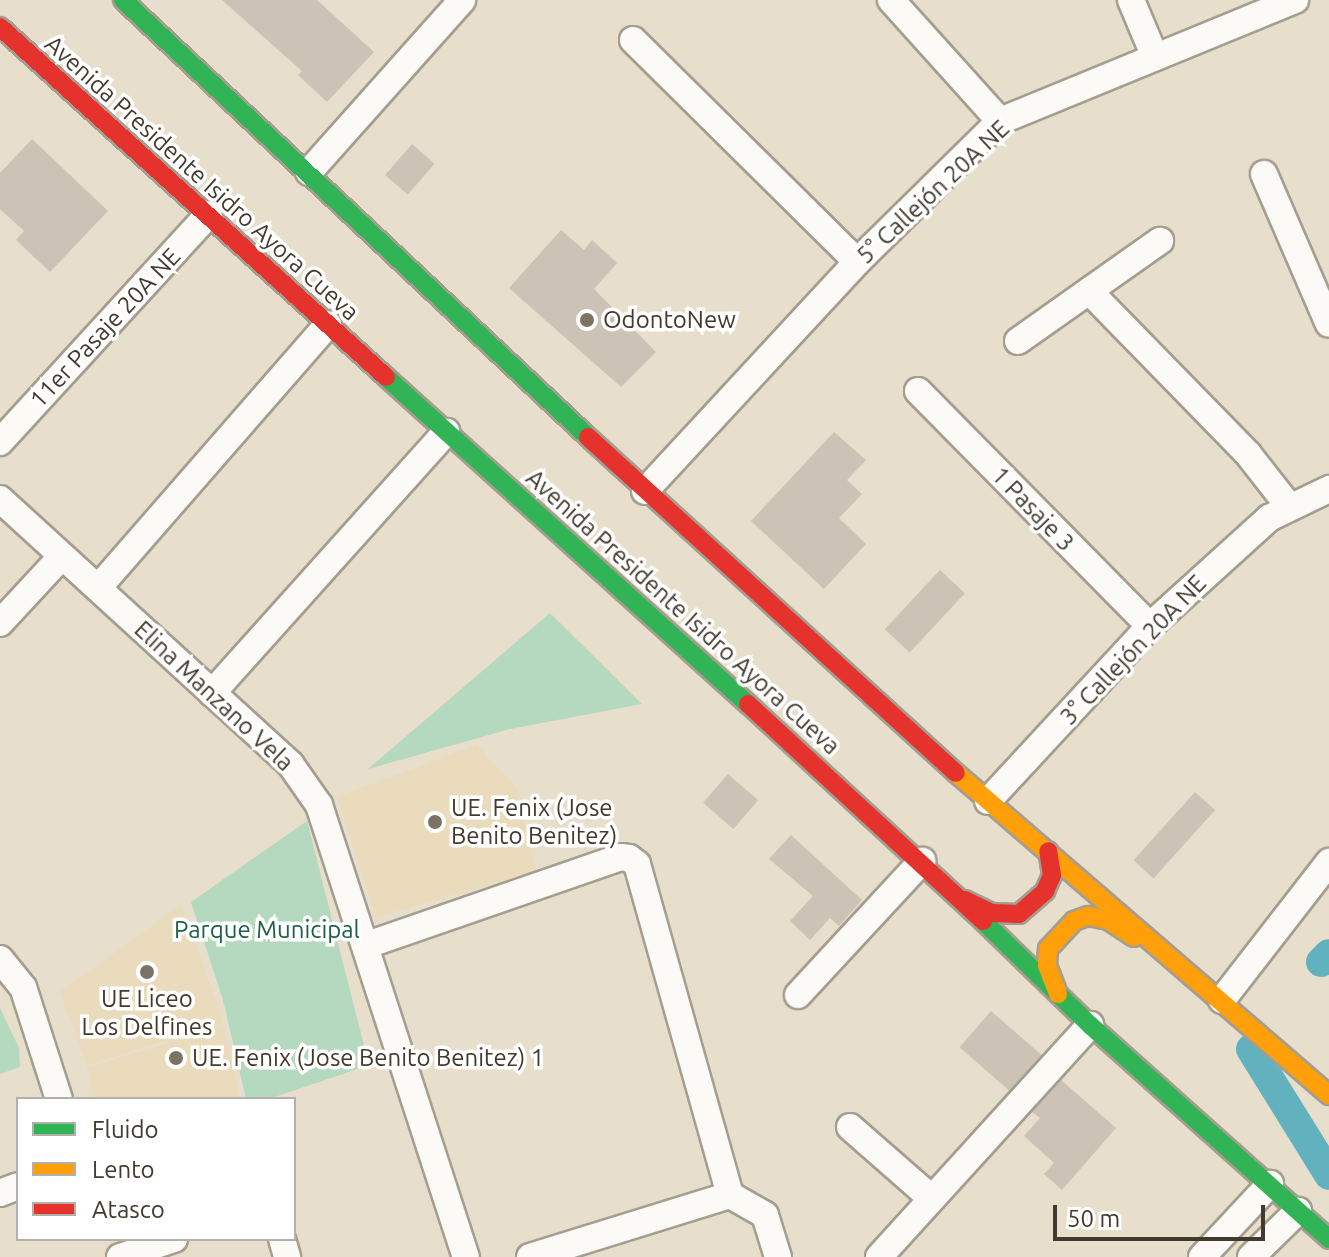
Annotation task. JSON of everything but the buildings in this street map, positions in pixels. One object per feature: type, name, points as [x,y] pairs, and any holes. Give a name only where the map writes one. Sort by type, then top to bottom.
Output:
[{"type":"main road","points":[[123,0],[645,491],[988,801],[1329,1095]]},
{"type":"main road","name":"Avenida Presidente Isidro Ayora Cueva","points":[[0,27],[922,861],[1090,1025],[1329,1239]]},
{"type":"main road","points":[[960,897],[992,913],[1019,914],[1045,891],[1052,875],[1048,851]]},
{"type":"main road","points":[[1058,994],[1047,966],[1048,949],[1058,933],[1088,916],[1108,920],[1186,969]]},
{"type":"street","points":[[309,172],[462,0]]},
{"type":"street","points":[[891,0],[1000,121]]},
{"type":"street","points":[[1131,0],[1155,57]]},
{"type":"street","name":"5° Callejón 20A NE","points":[[645,491],[857,262],[1000,121],[1295,0]]},
{"type":"street","points":[[633,40],[857,262]]},
{"type":"street","points":[[1264,174],[1329,324]]},
{"type":"street","name":"11er Pasaje 20A NE","points":[[0,442],[209,214]]},
{"type":"street","points":[[1018,341],[1160,241]]},
{"type":"street","points":[[1089,291],[1248,454],[1288,505]]},
{"type":"street","points":[[98,588],[328,324]]},
{"type":"street","name":"1 Pasaje 3","points":[[918,391],[1150,626]]},
{"type":"street","points":[[212,693],[446,432]]},
{"type":"street","name":"3° Callejón 20A NE","points":[[988,801],[1150,626],[1288,505],[1329,489]]},
{"type":"street","name":"Elina Manzano Vela","points":[[0,499],[291,765],[319,805],[466,1257]]},
{"type":"street","points":[[0,623],[62,556]]},
{"type":"street","points":[[367,945],[621,857],[637,864],[730,1195],[765,1215],[778,1257]]},
{"type":"street","points":[[798,995],[922,861]]},
{"type":"street","points":[[1222,1000],[1329,862]]},
{"type":"street","points":[[0,959],[23,987],[58,1097]]},
{"type":"street","points":[[879,1257],[1090,1025]]},
{"type":"street","points":[[850,1127],[931,1198]]},
{"type":"street","points":[[1202,1257],[1270,1184]]},
{"type":"street","points":[[530,1257],[730,1195]]},
{"type":"street","points":[[1251,1257],[1298,1211]]},
{"type":"street","points":[[120,1257],[168,1241]]},
{"type":"shaded area","name":"UE. Fenix (Jose Benito Benitez)","points":[[477,745],[517,789],[537,871],[376,917],[337,797]]},
{"type":"shaded area","name":"UE Liceo Los Delfines","points":[[181,905],[224,1023],[87,1065],[60,992]]},
{"type":"shaded area","name":"UE. Fenix (Jose Benito Benitez) 1","points":[[224,1025],[240,1097],[94,1097],[87,1068]]},
{"type":"green space","points":[[550,613],[642,704],[510,729],[368,769]]},
{"type":"green space","name":"Parque Municipal","points":[[307,821],[369,1065],[275,1097],[246,1097],[223,1000],[191,902]]},
{"type":"green space","points":[[0,1008],[19,1048],[20,1067],[0,1074]]},
{"type":"waterway","points":[[1321,962],[1329,954]]},
{"type":"waterway","points":[[1251,1049],[1329,1175]]},
{"type":"traffic: fast","points":[[123,0],[588,437]]},
{"type":"traffic: fast","points":[[386,377],[748,704]]},
{"type":"traffic: fast","points":[[983,921],[1090,1025],[1329,1239]]},
{"type":"traffic: slow","points":[[956,773],[1329,1095]]},
{"type":"traffic: slow","points":[[1058,994],[1047,966],[1048,949],[1074,921],[1088,916],[1108,920],[1134,937]]},
{"type":"traffic: jam","points":[[0,27],[386,377]]},
{"type":"traffic: jam","points":[[588,437],[956,773]]},
{"type":"traffic: jam","points":[[748,704],[983,921]]},
{"type":"traffic: jam","points":[[965,900],[992,913],[1019,914],[1045,891],[1052,875],[1048,851]]},
{"type":"place","name":"OdontoNew","points":[[587,320]]},
{"type":"place","name":"UE. Fenix (Jose Benito Benitez)","points":[[435,822]]},
{"type":"place","name":"UE Liceo Los Delfines","points":[[147,972]]},
{"type":"place","name":"UE. Fenix (Jose Benito Benitez) 1","points":[[176,1058]]}]
